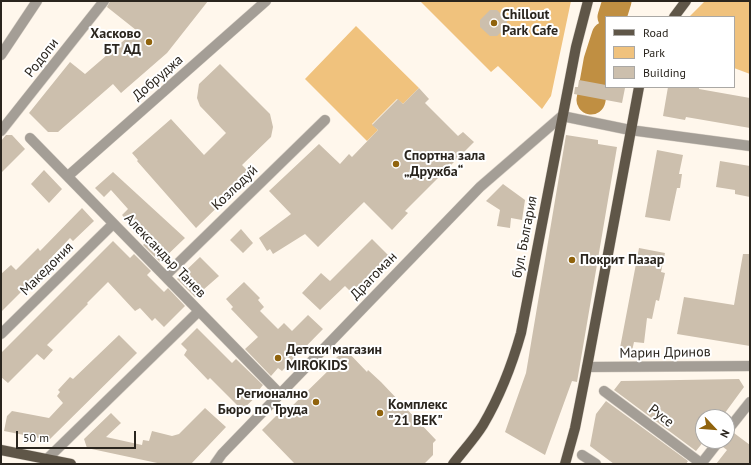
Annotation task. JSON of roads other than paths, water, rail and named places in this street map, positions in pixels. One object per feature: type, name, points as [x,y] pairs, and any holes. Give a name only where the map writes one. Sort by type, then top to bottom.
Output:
[{"type":"main road","name":"бул. България","points":[[453,464],[483,426],[502,389],[514,358],[521,333],[576,47],[588,1]]},
{"type":"main road","points":[[675,16],[686,1]]},
{"type":"main road","points":[[565,464],[573,435],[587,367],[639,88]]},
{"type":"main road","points":[[1,450],[71,464]]},
{"type":"street","points":[[1,52],[37,1]]},
{"type":"street","name":"Родопи","points":[[1,131],[104,1]]},
{"type":"street","name":"Добруджа","points":[[68,176],[266,1]]},
{"type":"street","points":[[562,116],[630,130],[750,146]]},
{"type":"street","name":"Драгоман","points":[[215,464],[222,454],[279,393],[480,187],[562,116]]},
{"type":"street","name":"Козлодуй","points":[[165,276],[325,120]]},
{"type":"street","name":"Александър Танев","points":[[30,138],[279,393]]},
{"type":"street","name":"Македония","points":[[1,334],[113,224]]},
{"type":"street","points":[[47,459],[199,311]]},
{"type":"street","name":"Марин Дринов","points":[[587,367],[747,366]]},
{"type":"street","name":"Русе","points":[[604,391],[701,464]]},
{"type":"street","points":[[735,421],[750,402]]},
{"type":"street","points":[[701,464],[713,449]]},
{"type":"street","points":[[582,455],[596,464]]},
{"type":"waterway","points":[[612,16],[617,1]]},
{"type":"waterway","points":[[591,100],[598,61],[605,39]]},
{"type":"place","name":"Chillout Park Cafe","points":[[494,23]]},
{"type":"place","name":"Хасково БТ АД","points":[[149,42]]},
{"type":"place","name":"Спортна зала „Дружба“","points":[[396,164]]},
{"type":"place","name":"Покрит Пазар","points":[[572,260]]},
{"type":"place","name":"Детски магазин MIROKIDS","points":[[278,358]]},
{"type":"place","name":"Регионално Бюро по Труда","points":[[316,402]]},
{"type":"place","name":"Комплекс \"21 ВЕК\"","points":[[380,413]]}]
